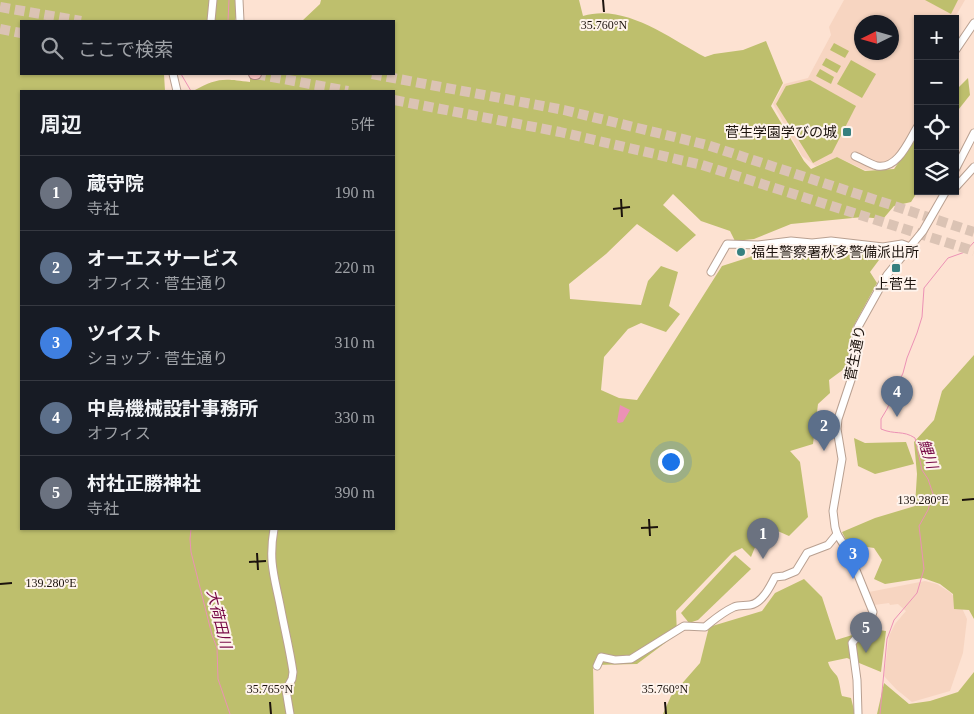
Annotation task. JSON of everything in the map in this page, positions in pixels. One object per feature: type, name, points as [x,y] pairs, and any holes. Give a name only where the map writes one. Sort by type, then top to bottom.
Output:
[{"type":"street","points":[[211,20],[213,0]]},
{"type":"street","points":[[239,0],[240,20]]},
{"type":"street","points":[[959,44],[974,23]]},
{"type":"street","points":[[173,75],[177,90]]},
{"type":"street","points":[[855,156],[877,166],[890,164],[900,154],[914,132]]},
{"type":"street","points":[[959,161],[974,133]]},
{"type":"street","points":[[959,167],[972,169]]},
{"type":"street","points":[[959,184],[972,169]]},
{"type":"street","name":"菅生通り","points":[[858,714],[853,640],[870,621],[873,612],[846,545],[837,534],[833,510],[842,459],[837,424],[852,378],[853,356],[858,327],[887,275],[923,231],[944,195]]},
{"type":"street","points":[[941,202],[949,195]]},
{"type":"street","points":[[711,272],[727,244],[758,246],[791,241],[812,243],[831,241],[883,247],[902,244],[910,247]]},
{"type":"street","points":[[274,530],[271,552],[272,573],[281,609],[292,672],[292,679],[286,690],[290,714]]},
{"type":"street","points":[[597,666],[600,657],[615,660],[631,659],[684,626],[705,627],[714,618],[735,607],[758,602],[775,577],[784,576],[796,571],[807,554],[828,545],[837,534]]},
{"type":"shaded area","points":[[0,0],[238,0],[235,20],[20,20],[20,75],[164,75],[165,90],[20,90],[20,530],[395,530],[395,90],[195,90],[220,80],[250,82],[250,75],[395,75],[395,20],[303,20],[320,4],[321,0],[579,0],[583,16],[599,13],[631,18],[662,32],[705,57],[743,50],[766,41],[783,83],[771,106],[804,161],[811,169],[837,157],[865,171],[894,169],[914,142],[915,195],[911,202],[894,206],[883,219],[863,217],[791,224],[754,239],[735,241],[730,231],[701,221],[673,194],[663,205],[696,235],[677,252],[637,224],[606,254],[569,284],[570,299],[641,305],[648,281],[661,266],[678,272],[669,306],[680,314],[666,332],[641,323],[628,329],[604,357],[601,390],[619,398],[637,400],[722,266],[750,257],[758,251],[794,246],[805,239],[866,243],[882,256],[870,272],[877,283],[852,329],[848,366],[829,380],[830,393],[818,404],[813,444],[790,451],[800,462],[808,517],[789,536],[764,525],[751,557],[742,548],[732,553],[676,611],[677,634],[637,664],[593,665],[594,714],[0,714]]},
{"type":"shaded area","name":"菅生学園学びの城","points":[[844,0],[965,0],[956,15],[914,15],[914,138],[893,168],[865,170],[837,157],[816,166],[802,156],[773,104],[784,84],[808,78],[831,35],[829,27]]},
{"type":"shaded area","points":[[925,0],[958,0],[951,14]]},
{"type":"shaded area","points":[[834,43],[849,51],[845,58],[830,50]]},
{"type":"shaded area","points":[[826,58],[841,66],[837,73],[822,65]]},
{"type":"shaded area","points":[[851,60],[876,74],[862,98],[837,84]]},
{"type":"shaded area","points":[[820,69],[834,77],[831,84],[816,76]]},
{"type":"shaded area","points":[[968,78],[970,95],[959,109],[959,105],[959,87]]},
{"type":"shaded area","points":[[810,80],[856,106],[832,153],[813,163],[776,104],[786,86]]},
{"type":"shaded area","points":[[974,355],[974,619],[969,610],[954,609],[953,594],[940,584],[923,578],[885,584],[874,579],[882,560],[874,548],[848,544],[842,532],[875,518],[915,506],[917,474],[914,442],[934,420],[942,391]]},
{"type":"shaded area","points":[[620,405],[630,410],[623,422],[619,423],[617,422]]},
{"type":"shaded area","points":[[854,438],[865,443],[906,442],[914,464],[875,474],[858,466]]},
{"type":"shaded area","points":[[735,555],[751,569],[698,620],[689,623],[681,613]]},
{"type":"shaded area","points":[[804,579],[822,597],[836,640],[872,629],[886,631],[881,672],[847,658],[828,662],[838,678],[842,696],[851,698],[855,714],[663,714],[671,696],[700,663],[709,627],[762,611],[775,593]]},
{"type":"shaded area","points":[[925,581],[937,584],[951,593],[961,606],[967,619],[963,653],[950,691],[912,702],[884,676],[889,636],[895,624],[906,611],[898,604],[874,605],[869,592]]},
{"type":"shaded area","points":[[974,672],[974,714],[877,714],[884,683],[909,704],[930,701],[958,692]]},
{"type":"waterway","name":"大荷田川","points":[[228,20],[229,0]]},
{"type":"waterway","name":"大荷田川","points":[[182,75],[190,90]]},
{"type":"waterway","name":"鯉川","points":[[880,714],[887,639],[894,620],[917,593],[924,569],[919,526],[928,510],[933,494],[928,479],[922,470],[915,438],[907,434],[881,429],[881,419],[903,373],[917,333],[922,317],[924,288],[948,258],[965,252],[974,242]]},
{"type":"waterway","name":"大荷田川","points":[[191,530],[191,552],[217,648],[218,679],[230,714]]},
{"type":"tunnel","points":[[0,7],[75,20]]},
{"type":"tunnel","points":[[0,29],[20,33]]},
{"type":"tunnel","points":[[261,75],[343,90]]},
{"type":"tunnel","points":[[377,75],[564,110],[707,145],[974,232]]},
{"type":"tunnel","points":[[395,100],[560,132],[702,165],[974,251]]},
{"type":"place","name":"菅生学園学びの城","points":[[847,132]]},
{"type":"place","name":"福生警察署秋多警備派出所","points":[[741,252]]},
{"type":"place","name":"上菅生","points":[[896,268]]},
{"type":"place","name":"中島機械設計事務所","points":[[897,417]]},
{"type":"place","name":"オーエスサービス","points":[[824,451]]},
{"type":"place","name":"蔵守院","points":[[763,559]]},
{"type":"place","name":"ツイスト","points":[[853,579]]},
{"type":"place","name":"村社正勝神社","points":[[866,653]]}]
